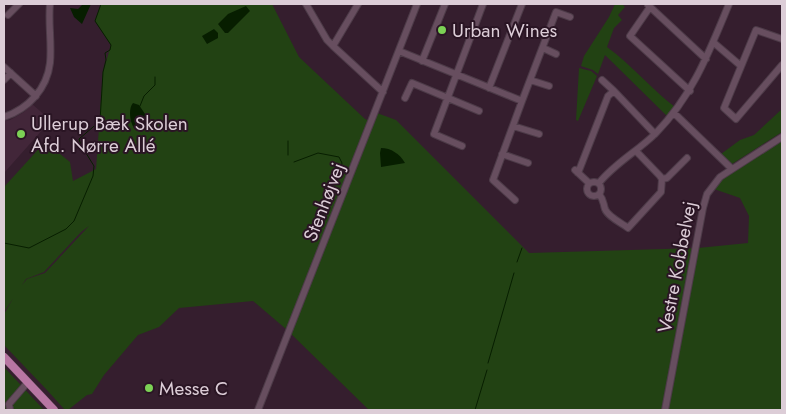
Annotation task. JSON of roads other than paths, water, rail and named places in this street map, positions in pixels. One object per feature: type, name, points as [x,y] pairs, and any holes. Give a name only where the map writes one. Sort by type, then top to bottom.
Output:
[{"type":"main road","points":[[4,357],[54,410]]},
{"type":"street","points":[[8,15],[18,4]]},
{"type":"street","points":[[4,117],[24,106],[36,96],[47,76],[50,62],[50,4]]},
{"type":"street","points":[[306,4],[327,40],[383,92]]},
{"type":"street","points":[[333,46],[358,4]]},
{"type":"street","name":"Stenhøjvej","points":[[258,410],[417,4]]},
{"type":"street","points":[[422,61],[445,4]]},
{"type":"street","points":[[462,146],[434,134],[455,74],[483,4]]},
{"type":"street","points":[[489,88],[522,4]]},
{"type":"street","points":[[599,183],[610,170],[655,134],[674,113],[690,90],[706,59],[729,4]]},
{"type":"street","points":[[690,90],[630,36],[648,5],[706,59]]},
{"type":"street","points":[[515,200],[493,180],[556,12],[570,17]]},
{"type":"street","points":[[782,39],[756,30],[724,108],[736,118],[782,65]]},
{"type":"street","points":[[713,42],[741,66]]},
{"type":"street","points":[[542,48],[556,54]]},
{"type":"street","points":[[399,51],[522,101]]},
{"type":"street","points":[[4,67],[36,96]]},
{"type":"street","points":[[4,80],[10,73]]},
{"type":"street","points":[[530,80],[549,86]]},
{"type":"street","points":[[602,80],[655,134]]},
{"type":"street","points":[[405,98],[412,83],[479,111]]},
{"type":"street","points":[[589,183],[576,172],[608,96],[614,92]]},
{"type":"street","points":[[674,113],[731,168]]},
{"type":"street","points":[[513,126],[539,134]]},
{"type":"street","name":"Vestre Kobbelvej","points":[[665,410],[707,194],[720,177],[731,168],[782,137]]},
{"type":"street","points":[[599,194],[603,199],[605,210],[608,214],[628,228],[661,192],[662,179],[636,151]]},
{"type":"street","points":[[502,154],[528,163]]},
{"type":"street","points":[[662,179],[667,178],[687,158]]},
{"type":"street","points":[[594,181],[599,183],[602,190],[599,194],[594,196],[589,194],[587,190],[589,183],[594,181]]},
{"type":"street","points":[[10,410],[9,404],[28,382]]},
{"type":"waterway","points":[[4,243],[29,248],[66,229],[74,221],[93,176],[94,166],[79,139],[100,121],[103,72],[106,60],[105,53],[110,50],[111,45],[95,21],[101,4]]},
{"type":"waterway","points":[[140,106],[144,96],[155,85],[155,77]]},
{"type":"waterway","points":[[288,141],[288,155]]},
{"type":"waterway","points":[[294,162],[318,153],[339,157],[342,163],[339,177]]},
{"type":"waterway","points":[[517,262],[522,248]]},
{"type":"waterway","points":[[488,363],[514,273]]},
{"type":"waterway","points":[[475,410],[487,370]]},
{"type":"place","name":"Urban Wines","points":[[442,30]]},
{"type":"place","name":"Ullerup Bæk Skolen Afd. Nørre Allé","points":[[21,134]]},
{"type":"place","name":"Messe C","points":[[149,388]]}]
